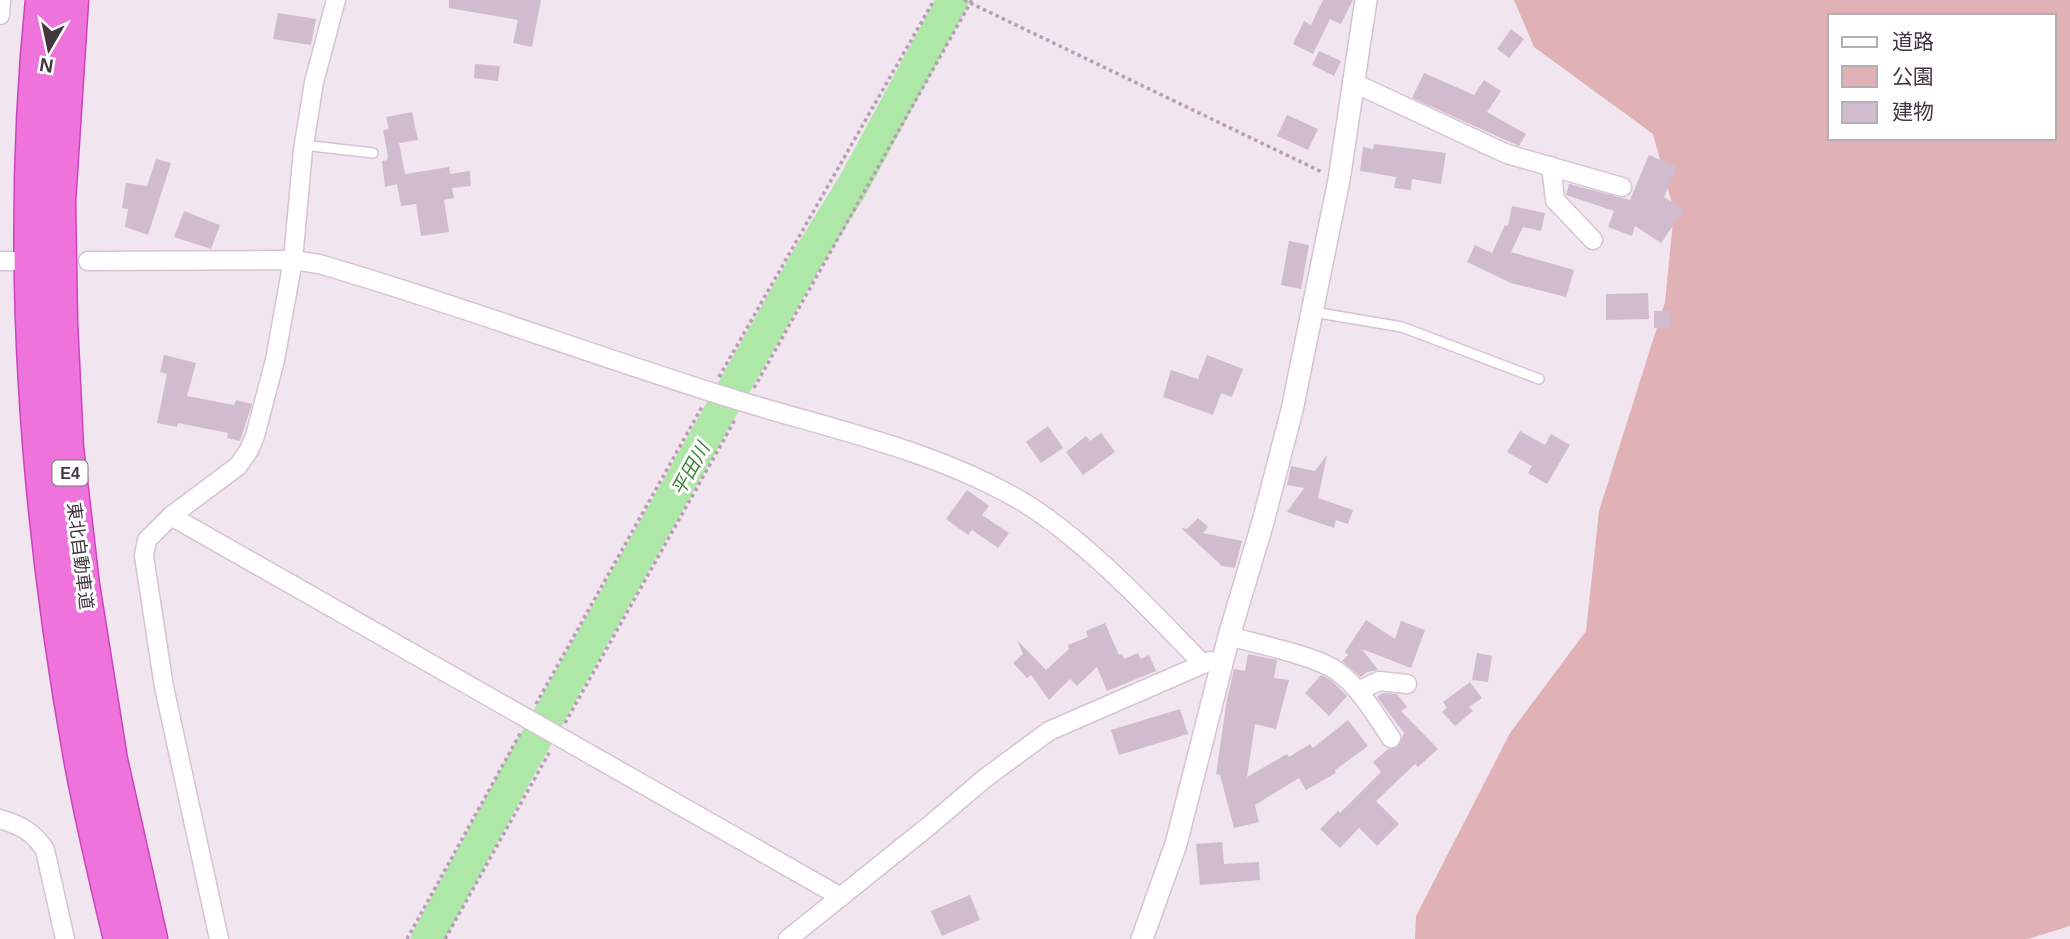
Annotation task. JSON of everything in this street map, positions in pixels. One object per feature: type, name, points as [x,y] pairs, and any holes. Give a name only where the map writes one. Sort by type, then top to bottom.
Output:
[{"type":"highway","name":"東北自動車道","points":[[42,0],[37,47],[31,196],[33,341],[42,485],[58,626],[81,766],[120,939]]},
{"type":"highway","name":"東北自動車道","points":[[72,0],[59,202],[67,448],[83,585],[110,760],[151,939]]},
{"type":"street","points":[[0,15],[1,0]]},
{"type":"street","points":[[219,939],[164,687],[144,556],[147,540],[171,516],[238,466],[249,450],[266,400],[293,260],[303,145],[314,82],[336,0]]},
{"type":"street","points":[[1142,939],[1176,844],[1286,435],[1339,180],[1366,0]]},
{"type":"street","points":[[1352,82],[1507,154],[1622,187]]},
{"type":"street","points":[[1551,166],[1555,200],[1593,240]]},
{"type":"street","points":[[88,261],[293,260],[319,264],[712,392],[931,459],[983,480],[1025,503],[1105,567],[1203,664]]},
{"type":"street","points":[[171,516],[841,897]]},
{"type":"street","points":[[788,939],[984,779],[1049,731],[1203,664],[1228,644],[1312,660],[1335,670],[1358,691],[1391,737]]},
{"type":"street","points":[[1358,691],[1379,681],[1407,684]]},
{"type":"street","points":[[0,819],[18,824],[37,837],[45,850],[65,939]]},
{"type":"lane","points":[[303,145],[373,153]]},
{"type":"lane","points":[[1313,312],[1402,327],[1538,379]]},
{"type":"path","points":[[407,939],[934,0]]},
{"type":"path","points":[[445,939],[556,734],[968,1],[1339,180]]},
{"type":"green space","points":[[1514,0],[2070,0],[2070,926],[2028,939],[1415,939],[1416,916],[1510,733],[1586,631],[1599,511],[1665,302],[1674,211],[1653,134],[1534,47]]},
{"type":"building","points":[[449,0],[541,0],[532,47],[513,43],[518,20],[449,8]]},
{"type":"building","points":[[1323,0],[1353,0],[1341,24],[1330,19],[1313,54],[1293,44],[1304,21],[1311,25]]},
{"type":"building","points":[[278,13],[316,19],[311,45],[273,39]]},
{"type":"building","points":[[1511,29],[1524,39],[1509,58],[1497,49]]},
{"type":"building","points":[[1319,51],[1341,61],[1334,76],[1312,65]]},
{"type":"building","points":[[475,64],[500,66],[498,81],[474,78]]},
{"type":"building","points":[[1424,73],[1474,95],[1484,80],[1501,91],[1487,112],[1526,134],[1519,146],[1412,98]]},
{"type":"building","points":[[412,112],[418,140],[399,143],[405,174],[449,167],[450,174],[470,171],[471,186],[452,188],[454,198],[444,200],[449,232],[421,236],[416,204],[401,206],[397,184],[385,187],[382,161],[388,157],[383,130],[389,129],[386,117]]},
{"type":"building","points":[[1287,115],[1318,129],[1308,150],[1277,136]]},
{"type":"building","points":[[1374,144],[1446,153],[1441,184],[1412,179],[1411,190],[1394,188],[1396,177],[1360,171],[1363,147],[1373,149]]},
{"type":"building","points":[[1649,155],[1677,167],[1664,197],[1684,210],[1661,243],[1635,226],[1632,236],[1608,227],[1614,211],[1566,195],[1569,184],[1630,200]]},
{"type":"building","points":[[156,159],[171,163],[148,235],[125,227],[128,209],[122,208],[126,183],[147,186]]},
{"type":"building","points":[[1512,206],[1545,213],[1541,231],[1523,227],[1511,252],[1574,270],[1566,297],[1511,283],[1467,262],[1475,245],[1492,253],[1505,225],[1508,226]]},
{"type":"building","points":[[184,211],[220,225],[211,249],[174,237]]},
{"type":"building","points":[[1289,241],[1309,245],[1301,289],[1281,285]]},
{"type":"building","points":[[1648,293],[1649,319],[1606,320],[1606,294]]},
{"type":"building","points":[[1654,311],[1670,311],[1671,327],[1654,328]]},
{"type":"building","points":[[164,355],[196,363],[187,396],[234,405],[236,400],[252,404],[240,441],[227,438],[228,433],[178,423],[177,427],[157,423],[167,374],[160,372]]},
{"type":"building","points":[[1207,355],[1243,369],[1232,397],[1221,393],[1213,415],[1163,397],[1171,370],[1198,379]]},
{"type":"building","points":[[1048,426],[1063,448],[1041,463],[1026,442]]},
{"type":"building","points":[[1520,431],[1545,445],[1551,434],[1570,445],[1547,484],[1528,473],[1532,466],[1507,452]]},
{"type":"building","points":[[1101,433],[1115,452],[1083,475],[1066,452],[1086,436],[1090,441]]},
{"type":"building","points":[[1327,455],[1318,498],[1353,510],[1348,524],[1336,520],[1334,528],[1287,512],[1304,488],[1287,485],[1291,466],[1315,471]]},
{"type":"building","points":[[967,490],[989,506],[982,515],[1009,533],[998,548],[972,530],[968,535],[946,519]]},
{"type":"building","points":[[1198,518],[1208,527],[1203,533],[1242,541],[1235,568],[1222,566],[1181,528],[1187,529]]},
{"type":"building","points":[[1366,620],[1395,639],[1401,621],[1425,630],[1411,668],[1362,649],[1378,670],[1367,672],[1361,677],[1342,661],[1348,655],[1345,652]]},
{"type":"building","points":[[1105,623],[1119,655],[1122,654],[1124,659],[1138,653],[1141,659],[1149,655],[1156,671],[1107,691],[1097,667],[1077,686],[1070,679],[1049,700],[1031,675],[1027,678],[1013,663],[1023,654],[1017,640],[1046,670],[1069,649],[1068,645],[1088,637],[1086,631]]},
{"type":"building","points":[[1477,653],[1492,656],[1488,682],[1472,680]]},
{"type":"building","points":[[1248,654],[1277,660],[1274,678],[1289,680],[1276,729],[1255,724],[1247,777],[1287,754],[1289,757],[1310,744],[1313,748],[1348,720],[1368,746],[1335,770],[1336,773],[1306,790],[1299,778],[1255,805],[1259,822],[1234,828],[1220,775],[1216,774],[1234,669],[1245,671]]},
{"type":"building","points":[[1321,675],[1331,680],[1347,696],[1329,716],[1305,693]]},
{"type":"building","points":[[1470,682],[1482,698],[1469,707],[1473,711],[1455,726],[1442,712],[1447,708],[1443,702]]},
{"type":"building","points":[[1383,693],[1397,694],[1407,707],[1401,711],[1438,749],[1418,767],[1415,764],[1376,801],[1399,824],[1377,846],[1359,828],[1340,848],[1320,829],[1381,772],[1373,762],[1388,749],[1398,747],[1404,733],[1377,697]]},
{"type":"building","points":[[1180,709],[1188,734],[1119,755],[1111,730]]},
{"type":"building","points":[[1222,842],[1224,864],[1259,862],[1260,880],[1200,885],[1196,844]]},
{"type":"building","points":[[970,895],[980,920],[942,936],[931,911]]},
{"type":"waterway","name":"平田川","points":[[427,939],[524,760],[713,424],[804,264],[853,185],[953,0]]}]
